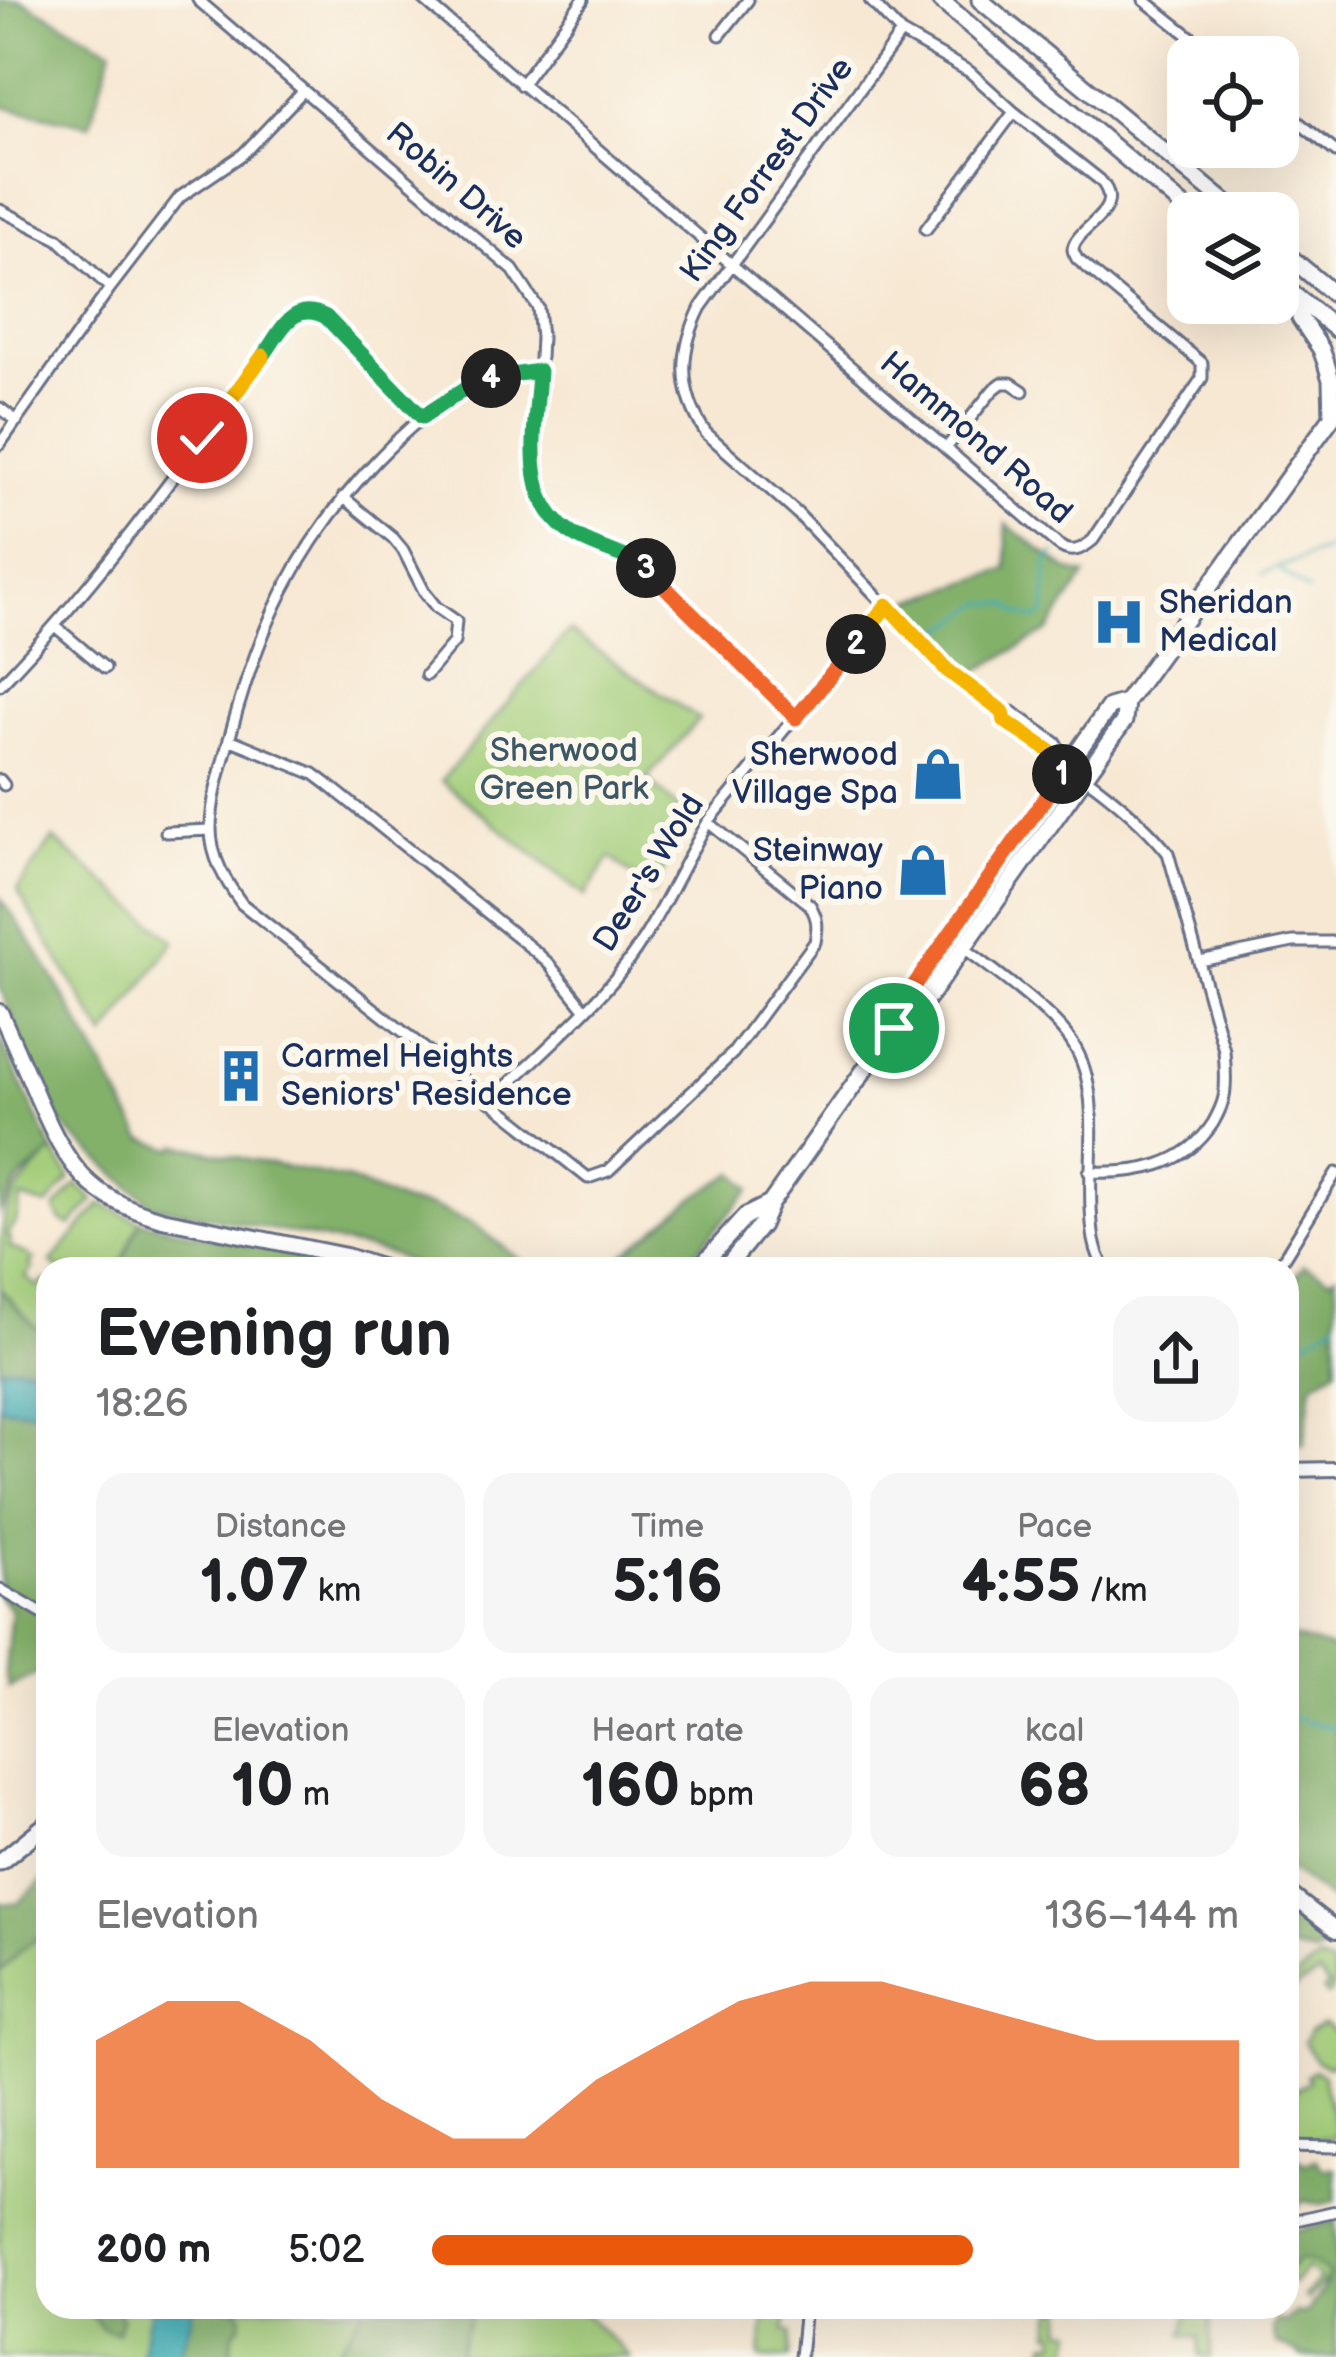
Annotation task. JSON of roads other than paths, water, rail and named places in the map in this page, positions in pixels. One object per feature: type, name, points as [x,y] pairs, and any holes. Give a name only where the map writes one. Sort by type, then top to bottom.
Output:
[{"type":"main road","points":[[940,0],[1167,193]]},
{"type":"main road","points":[[980,0],[1213,192]]},
{"type":"main road","points":[[1299,265],[1336,296]]},
{"type":"main road","points":[[1299,299],[1336,329]]},
{"type":"main road","points":[[735,1257],[894,1028],[917,1013],[1124,721],[1126,702],[1334,407],[1324,357],[1300,318],[1299,308]]},
{"type":"main road","points":[[894,1028],[899,1007],[1109,707],[1126,702]]},
{"type":"main road","points":[[0,1012],[63,1153],[81,1175],[116,1202],[162,1219],[349,1257]]},
{"type":"main road","points":[[709,1257],[746,1216],[770,1204]]},
{"type":"main road","points":[[1,1857],[36,1831]]},
{"type":"main road","points":[[1299,1901],[1336,1930]]},
{"type":"street","name":"Robin Drive","points":[[198,0],[513,270],[538,308],[542,337],[535,468],[548,510],[572,534],[633,559],[660,579],[796,718]]},
{"type":"street","name":"Hammond Road","points":[[424,0],[1064,549],[1078,550],[1093,540],[1202,378],[1202,363],[1077,259],[1075,245],[1108,205],[1107,187],[970,72],[901,33],[870,0]]},
{"type":"street","points":[[521,85],[584,0]]},
{"type":"street","points":[[720,34],[748,0]]},
{"type":"street","points":[[1144,0],[1189,36]]},
{"type":"street","name":"King Forrest Drive","points":[[901,33],[730,263],[695,318],[682,361],[683,382],[706,433],[798,514],[947,670],[1003,712],[1005,721],[1069,764],[1154,835],[1168,853],[1224,1050],[1223,1104],[1198,1144],[1174,1158],[1152,1169],[1123,1174],[1089,1172]]},
{"type":"street","points":[[0,444],[180,196],[243,154],[303,91]]},
{"type":"street","points":[[926,229],[1014,112]]},
{"type":"street","points":[[1299,123],[1336,152]]},
{"type":"street","points":[[0,210],[58,239],[110,288]]},
{"type":"street","points":[[0,685],[112,560],[292,317],[302,310],[326,317],[422,417]]},
{"type":"street","points":[[539,371],[490,378],[422,417],[343,497],[312,538],[281,592],[241,695],[211,830],[215,856],[242,904],[588,1178],[608,1171],[733,1054],[814,942],[818,926],[809,905],[709,822]]},
{"type":"street","points":[[947,447],[1002,383],[1011,382],[1022,391]]},
{"type":"street","points":[[0,408],[17,421]]},
{"type":"street","points":[[343,497],[393,538],[425,593],[456,621],[454,642],[426,676]]},
{"type":"street","name":"Deer's Wold","points":[[490,1102],[607,988],[670,898],[709,822],[887,605]]},
{"type":"street","points":[[56,627],[105,668]]},
{"type":"street","points":[[229,739],[326,783],[536,952],[585,1009]]},
{"type":"street","points":[[166,832],[211,830]]},
{"type":"street","points":[[1200,961],[1293,942],[1336,942]]},
{"type":"street","points":[[963,947],[1040,1010],[1074,1045],[1089,1096],[1089,1172],[1098,1257]]},
{"type":"street","points":[[1284,1257],[1336,1173]]},
{"type":"street","points":[[1299,1469],[1336,1469]]},
{"type":"street","points":[[0,1589],[36,1610]]},
{"type":"street","points":[[1299,2146],[1336,2146]]},
{"type":"street","points":[[1299,2219],[1336,2211]]},
{"type":"street","points":[[800,2357],[805,2319]]},
{"type":"water","points":[[36,1367],[36,1412],[0,1407],[0,1368]]},
{"type":"water","points":[[149,2319],[191,2319],[180,2357],[139,2357]]},
{"type":"waterway","points":[[1262,574],[1336,546]]},
{"type":"waterway","points":[[941,632],[983,603],[1008,604],[1036,619],[1045,614],[1047,563],[1055,553]]},
{"type":"waterway","points":[[1281,571],[1308,591]]},
{"type":"waterway","points":[[1299,1346],[1336,1321]]},
{"type":"waterway","points":[[1299,1720],[1336,1728]]},
{"type":"place","name":"Sheridan Medical","points":[[1119,622]]},
{"type":"place","name":"Sherwood Village Spa","points":[[938,774]]},
{"type":"place","name":"Steinway Piano","points":[[923,870]]},
{"type":"place","name":"Carmel Heights Seniors' Residence","points":[[241,1076]]},
{"type":"park label","name":"Sherwood Green Park","points":[[564,770]]}]
